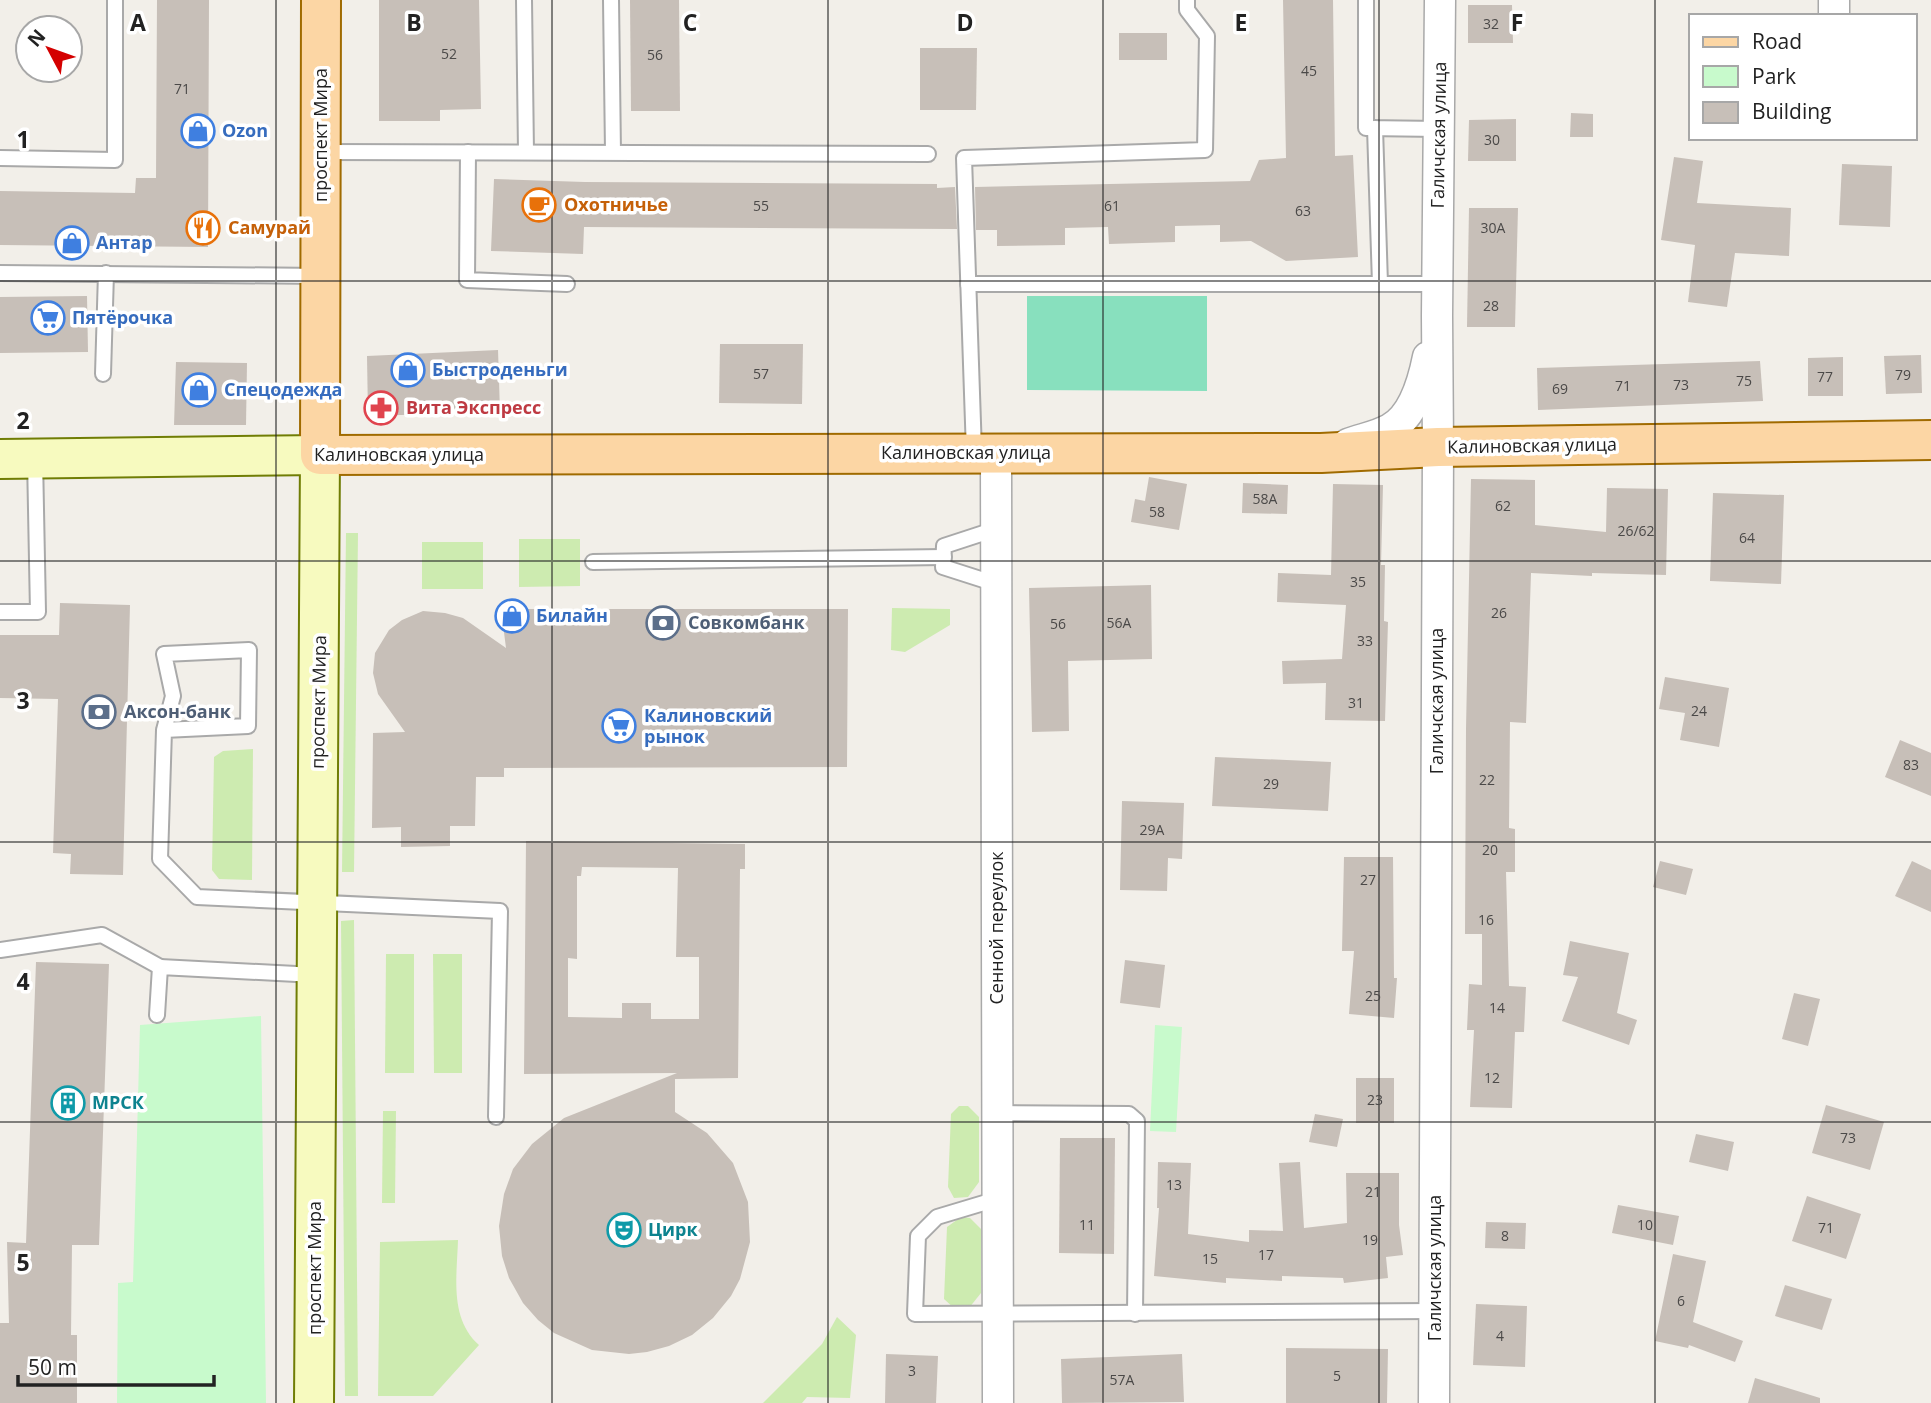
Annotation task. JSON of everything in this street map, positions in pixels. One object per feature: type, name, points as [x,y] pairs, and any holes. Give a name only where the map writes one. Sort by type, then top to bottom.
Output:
[{"type":"main road","name":"проспект Мира","points":[[314,1403],[321,0]]},
{"type":"main road","name":"Калиновская улица","points":[[18,459],[320,455],[1321,453],[1438,447],[1931,440]]},
{"type":"street","name":"Галичская улица","points":[[1434,1403],[1440,0]]},
{"type":"street","points":[[1321,453],[1392,429],[1408,412],[1423,382],[1437,316]]},
{"type":"street","name":"Сенной переулок","points":[[985,453],[996,529],[998,1403]]},
{"type":"lane","points":[[0,158],[115,160],[115,0]]},
{"type":"lane","points":[[524,0],[526,152]]},
{"type":"lane","points":[[611,0],[613,152]]},
{"type":"lane","points":[[985,453],[968,284],[964,158],[1205,150],[1207,36],[1187,10],[1187,0]]},
{"type":"lane","points":[[1366,0],[1366,128],[1439,129]]},
{"type":"lane","points":[[1375,128],[1380,284]]},
{"type":"lane","points":[[321,152],[928,154]]},
{"type":"lane","points":[[468,152],[467,280],[567,284]]},
{"type":"lane","points":[[0,273],[321,276]]},
{"type":"lane","points":[[103,374],[106,273]]},
{"type":"lane","points":[[968,284],[1437,284]]},
{"type":"lane","points":[[0,612],[38,612],[18,459]]},
{"type":"lane","points":[[996,529],[944,546],[943,567],[996,583]]},
{"type":"lane","points":[[593,562],[944,557]]},
{"type":"lane","points":[[164,730],[248,726],[249,650],[164,654],[173,696],[164,730],[160,859],[197,897],[500,911],[496,1117]]},
{"type":"lane","points":[[0,950],[102,935],[160,967],[316,975]]},
{"type":"lane","points":[[157,1014],[160,967]]},
{"type":"lane","points":[[997,1113],[1129,1114],[1134,1117],[1135,1314]]},
{"type":"lane","points":[[997,1199],[937,1217],[918,1236],[915,1314],[1434,1311]]},
{"type":"green space","points":[[1027,296],[1207,296],[1207,391],[1027,390]]},
{"type":"green space","points":[[346,533],[358,533],[354,872],[342,872]]},
{"type":"green space","points":[[519,539],[580,539],[580,586],[519,587]]},
{"type":"green space","points":[[422,542],[483,542],[483,589],[422,589]]},
{"type":"green space","points":[[892,608],[950,609],[950,625],[905,652],[891,650]]},
{"type":"green space","points":[[253,749],[252,880],[219,879],[212,870],[214,757],[223,751]]},
{"type":"green space","points":[[354,920],[358,1396],[345,1396],[341,921]]},
{"type":"green space","points":[[386,954],[414,954],[414,1073],[385,1073]]},
{"type":"green space","points":[[433,954],[462,954],[462,1073],[434,1073]]},
{"type":"green space","points":[[261,1016],[266,1403],[117,1403],[118,1283],[133,1282],[140,1025]]},
{"type":"green space","points":[[1155,1025],[1182,1027],[1176,1132],[1150,1131]]},
{"type":"green space","points":[[959,1106],[968,1106],[979,1117],[979,1182],[968,1197],[954,1198],[948,1187],[951,1114]]},
{"type":"green space","points":[[383,1111],[396,1111],[395,1203],[382,1203]]},
{"type":"green space","points":[[961,1217],[970,1218],[981,1229],[981,1293],[969,1308],[955,1309],[944,1299],[947,1227]]},
{"type":"green space","points":[[458,1240],[456,1282],[459,1309],[469,1334],[479,1345],[433,1396],[378,1396],[380,1242]]},
{"type":"green space","points":[[837,1317],[856,1335],[850,1398],[807,1397],[802,1403],[763,1403],[822,1344]]},
{"type":"building","points":[[157,0],[209,0],[208,247],[0,245],[0,191],[135,193],[136,178],[156,178]]},
{"type":"building","points":[[379,0],[479,0],[481,109],[440,110],[440,121],[379,121]]},
{"type":"building","points":[[630,0],[679,0],[680,111],[631,111]]},
{"type":"building","points":[[1283,0],[1333,0],[1335,156],[1353,155],[1358,257],[1286,261],[1251,241],[1220,242],[1220,225],[1175,226],[1175,242],[1109,244],[1108,227],[1065,228],[1065,245],[997,246],[997,230],[976,230],[975,187],[1250,181],[1259,160],[1286,158]]},
{"type":"building","points":[[1468,5],[1512,5],[1513,43],[1468,43]]},
{"type":"building","points":[[1119,33],[1167,33],[1167,60],[1119,60]]},
{"type":"building","points":[[920,48],[977,48],[976,110],[920,110]]},
{"type":"building","points":[[1571,113],[1593,114],[1593,137],[1570,137]]},
{"type":"building","points":[[1516,119],[1516,161],[1468,161],[1469,120]]},
{"type":"building","points":[[1674,157],[1703,161],[1697,203],[1791,208],[1789,256],[1735,253],[1727,307],[1688,302],[1695,245],[1661,240]]},
{"type":"building","points":[[1842,164],[1892,166],[1890,227],[1839,225]]},
{"type":"building","points":[[494,179],[937,184],[937,188],[955,187],[957,229],[584,227],[583,254],[491,251]]},
{"type":"building","points":[[1469,208],[1518,208],[1515,327],[1467,327]]},
{"type":"building","points":[[87,296],[88,352],[0,353],[0,297]]},
{"type":"building","points":[[720,344],[803,344],[802,404],[719,403]]},
{"type":"building","points":[[498,350],[500,412],[368,416],[367,356]]},
{"type":"building","points":[[1921,355],[1922,393],[1886,394],[1884,356]]},
{"type":"building","points":[[1843,357],[1843,396],[1808,396],[1808,358]]},
{"type":"building","points":[[1760,361],[1763,401],[1538,410],[1537,368]]},
{"type":"building","points":[[176,362],[247,363],[246,425],[174,425]]},
{"type":"building","points":[[1149,477],[1187,484],[1179,530],[1131,522],[1135,499],[1145,501]]},
{"type":"building","points":[[1471,479],[1535,480],[1535,525],[1606,532],[1607,488],[1668,489],[1666,575],[1531,573],[1526,723],[1510,722],[1509,828],[1515,829],[1515,872],[1506,872],[1509,986],[1526,987],[1524,1032],[1515,1032],[1512,1108],[1470,1107],[1474,1030],[1467,1030],[1469,984],[1482,985],[1482,934],[1465,934]]},
{"type":"building","points":[[1243,483],[1288,485],[1287,514],[1242,513]]},
{"type":"building","points":[[1333,484],[1383,485],[1381,565],[1385,565],[1384,621],[1388,622],[1385,721],[1325,720],[1326,683],[1283,684],[1282,661],[1342,659],[1346,605],[1277,602],[1278,573],[1331,575]]},
{"type":"building","points":[[1713,493],[1784,495],[1781,584],[1710,581]]},
{"type":"building","points":[[1151,585],[1152,659],[1068,661],[1069,731],[1032,732],[1029,588]]},
{"type":"building","points":[[60,603],[130,605],[123,875],[70,874],[71,854],[53,853],[58,699],[0,698],[0,635],[59,635]]},
{"type":"building","name":"Калиновский рынок","points":[[501,609],[848,609],[847,767],[504,768],[504,777],[476,777],[475,826],[450,826],[450,846],[401,847],[401,827],[372,828],[373,733],[405,732],[378,694],[373,673],[375,653],[389,630],[402,620],[423,611],[463,618],[506,648]]},
{"type":"building","points":[[1665,677],[1729,688],[1719,747],[1680,740],[1685,713],[1659,709]]},
{"type":"building","points":[[1900,740],[1931,753],[1931,796],[1885,777]]},
{"type":"building","points":[[1215,757],[1331,762],[1328,811],[1212,806]]},
{"type":"building","points":[[1122,801],[1184,803],[1182,859],[1168,858],[1167,891],[1120,890]]},
{"type":"building","points":[[526,841],[745,844],[745,869],[740,869],[738,1078],[675,1079],[675,1112],[707,1133],[733,1163],[748,1202],[750,1242],[740,1279],[731,1296],[713,1318],[692,1335],[669,1346],[629,1354],[592,1350],[554,1333],[523,1303],[509,1278],[502,1256],[499,1226],[504,1194],[513,1169],[532,1144],[564,1118],[677,1073],[524,1074]],"holes":[[[582,867],[678,868],[676,957],[699,957],[699,1019],[651,1019],[651,1003],[622,1003],[622,1018],[568,1017],[568,958],[577,959],[577,876],[581,876]]]},
{"type":"building","points":[[1344,857],[1393,857],[1394,978],[1397,978],[1394,1018],[1349,1014],[1354,951],[1342,951]]},
{"type":"building","points":[[1660,861],[1693,869],[1686,895],[1653,887]]},
{"type":"building","points":[[1912,861],[1931,870],[1931,912],[1895,896]]},
{"type":"building","points":[[1570,941],[1629,953],[1617,1013],[1637,1020],[1629,1045],[1562,1021],[1578,977],[1563,975]]},
{"type":"building","points":[[1125,960],[1165,965],[1160,1008],[1120,1003]]},
{"type":"building","name":"МРСК","points":[[36,962],[109,964],[99,1245],[72,1245],[71,1335],[77,1335],[77,1403],[0,1403],[0,1323],[9,1323],[7,1242],[26,1243]]},
{"type":"building","points":[[1794,993],[1820,999],[1808,1046],[1782,1039]]},
{"type":"building","points":[[1356,1078],[1394,1078],[1394,1123],[1356,1123]]},
{"type":"building","points":[[1826,1105],[1884,1122],[1870,1170],[1812,1153]]},
{"type":"building","points":[[1315,1114],[1343,1119],[1337,1147],[1309,1142]]},
{"type":"building","points":[[1696,1134],[1734,1142],[1728,1171],[1689,1162]]},
{"type":"building","points":[[1060,1138],[1115,1138],[1114,1254],[1059,1253]]},
{"type":"building","points":[[1158,1162],[1191,1163],[1188,1234],[1249,1242],[1249,1230],[1283,1231],[1279,1163],[1300,1162],[1304,1228],[1347,1223],[1346,1173],[1399,1173],[1399,1225],[1403,1255],[1386,1257],[1388,1278],[1344,1283],[1343,1278],[1282,1276],[1282,1281],[1226,1278],[1226,1283],[1154,1276],[1159,1208]]},
{"type":"building","points":[[1807,1196],[1861,1214],[1846,1259],[1792,1241]]},
{"type":"building","points":[[1618,1205],[1679,1216],[1673,1245],[1612,1233]]},
{"type":"building","points":[[1486,1222],[1526,1223],[1525,1249],[1485,1248]]},
{"type":"building","points":[[1673,1254],[1706,1261],[1693,1322],[1743,1341],[1735,1362],[1689,1345],[1688,1348],[1655,1341]]},
{"type":"building","points":[[1785,1285],[1832,1299],[1822,1330],[1775,1316]]},
{"type":"building","points":[[1476,1304],[1527,1306],[1525,1367],[1473,1365]]},
{"type":"building","points":[[1286,1348],[1388,1349],[1387,1403],[1286,1403]]},
{"type":"building","points":[[886,1354],[938,1356],[936,1403],[885,1403]]},
{"type":"building","points":[[1182,1354],[1184,1402],[1062,1403],[1061,1359]]},
{"type":"building","points":[[1755,1378],[1820,1398],[1820,1403],[1748,1403]]},
{"type":"place","name":"Ozon","points":[[198,131]]},
{"type":"place","name":"Охотничье","points":[[539,205]]},
{"type":"place","name":"Самурай","points":[[203,228]]},
{"type":"place","name":"Антар","points":[[72,243]]},
{"type":"place","name":"Пятёрочка","points":[[48,318]]},
{"type":"place","name":"Быстроденьги","points":[[408,370]]},
{"type":"place","name":"Спецодежда","points":[[199,390]]},
{"type":"place","name":"Вита Экспресс","points":[[381,408]]},
{"type":"place","name":"Билайн","points":[[512,616]]},
{"type":"place","name":"Совкомбанк","points":[[663,623]]},
{"type":"place","name":"Аксон-банк","points":[[99,712]]},
{"type":"place","name":"Калиновский рынок","points":[[619,726]]},
{"type":"place","name":"МРСК","points":[[68,1103]]},
{"type":"place","name":"Цирк","points":[[624,1230]]}]
